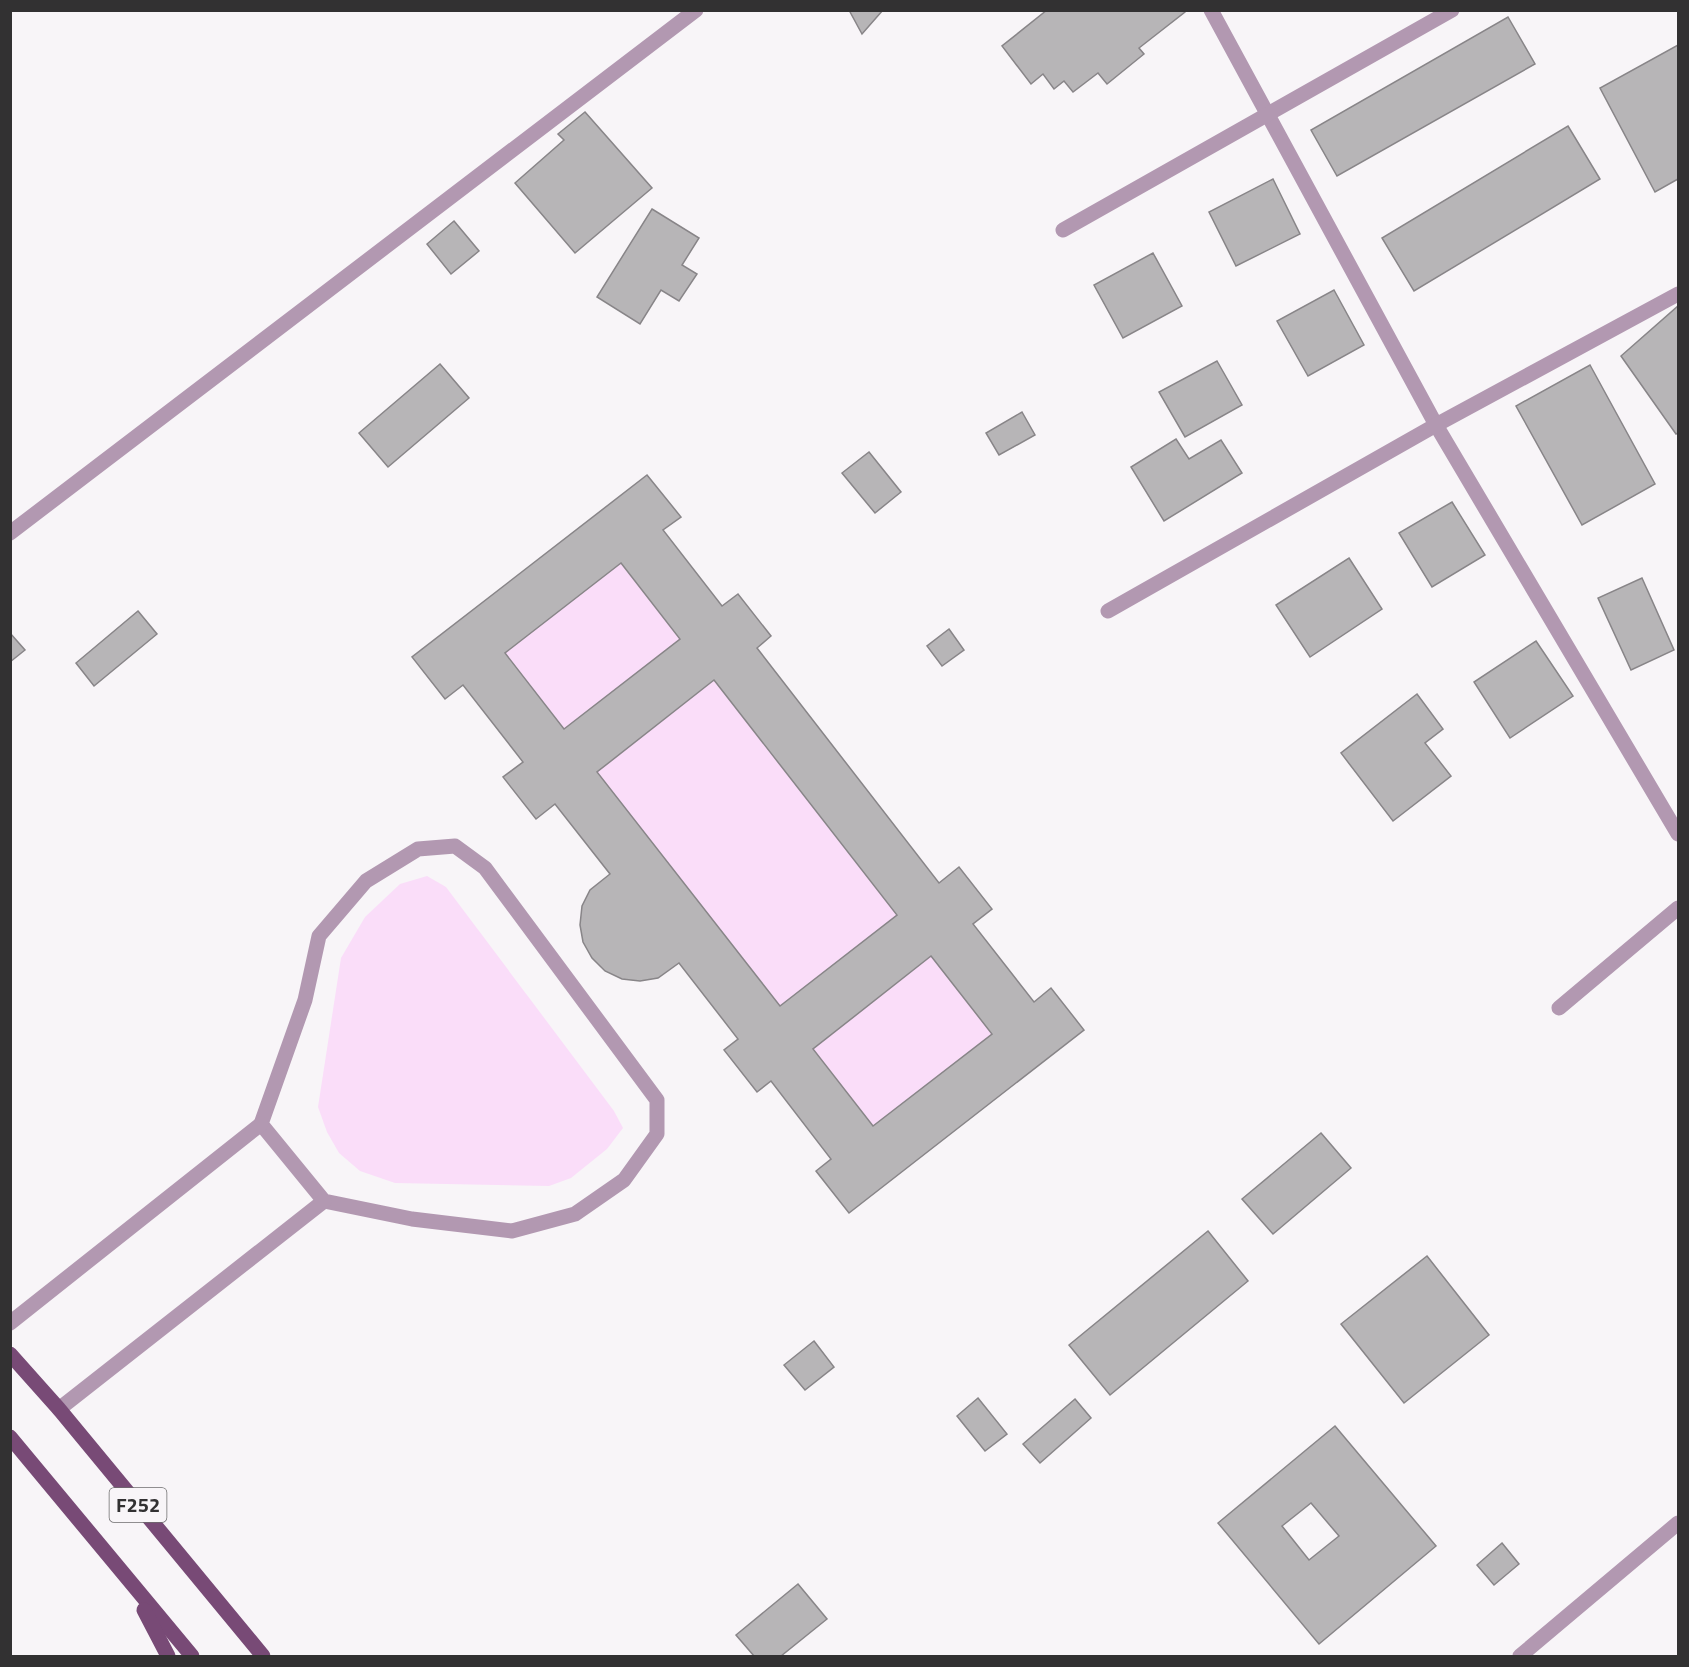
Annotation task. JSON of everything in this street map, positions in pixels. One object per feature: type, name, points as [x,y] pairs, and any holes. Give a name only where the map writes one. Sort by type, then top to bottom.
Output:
[{"type":"main road","name":"F252","points":[[10,1354],[59,1409],[263,1656]]},
{"type":"main road","name":"F252","points":[[10,1437],[192,1656]]},
{"type":"main road","points":[[125,1576],[168,1656]]},
{"type":"street","points":[[10,533],[696,10]]},
{"type":"street","points":[[1211,10],[1436,425],[1678,834]]},
{"type":"street","points":[[1063,230],[1452,10]]},
{"type":"street","points":[[1108,610],[1436,425],[1678,294]]},
{"type":"street","points":[[10,1323],[261,1124],[305,1000],[319,936],[366,881],[418,849],[455,846],[485,868],[657,1100],[657,1134],[624,1180],[575,1215],[512,1231],[412,1220],[324,1200],[261,1124]]},
{"type":"street","points":[[1559,1008],[1678,908]]},
{"type":"street","points":[[59,1409],[324,1200]]},
{"type":"street","points":[[1520,1656],[1678,1523]]},
{"type":"shaded area","points":[[621,563],[680,639],[564,729],[505,653]]},
{"type":"shaded area","points":[[714,680],[897,915],[780,1006],[597,772]]},
{"type":"shaded area","points":[[427,876],[446,887],[614,1111],[623,1128],[607,1149],[571,1178],[549,1186],[395,1183],[360,1171],[339,1153],[327,1132],[318,1107],[341,958],[365,917],[400,884]]},
{"type":"shaded area","points":[[931,956],[992,1034],[873,1126],[813,1049]]},
{"type":"building","points":[[849,10],[883,10],[862,34]]},
{"type":"building","points":[[1047,10],[1184,10],[1185,12],[1139,48],[1144,54],[1107,84],[1098,73],[1073,92],[1064,81],[1054,89],[1043,74],[1031,84],[1002,46]]},
{"type":"building","points":[[1508,17],[1535,64],[1337,176],[1311,130]]},
{"type":"building","points":[[1678,45],[1678,179],[1655,192],[1600,88]]},
{"type":"building","points":[[585,112],[652,188],[575,253],[515,183],[564,140],[558,134]]},
{"type":"building","points":[[1568,126],[1600,179],[1414,291],[1382,238]]},
{"type":"building","points":[[1273,179],[1300,234],[1236,266],[1209,212]]},
{"type":"building","points":[[652,209],[699,238],[682,265],[697,274],[679,301],[661,290],[640,324],[597,297]]},
{"type":"building","points":[[454,221],[479,251],[451,274],[427,244]]},
{"type":"building","points":[[1153,253],[1182,306],[1123,338],[1094,285]]},
{"type":"building","points":[[1334,290],[1364,345],[1308,376],[1277,321]]},
{"type":"building","points":[[1678,306],[1678,433],[1676,434],[1621,356]]},
{"type":"building","points":[[1217,361],[1242,405],[1185,437],[1159,392]]},
{"type":"building","points":[[440,364],[469,398],[388,467],[359,433]]},
{"type":"building","points":[[1590,365],[1655,484],[1582,525],[1516,406]]},
{"type":"building","points":[[1022,412],[1035,435],[999,455],[986,433]]},
{"type":"building","points":[[1176,439],[1189,459],[1221,440],[1242,473],[1164,521],[1131,467]]},
{"type":"building","points":[[869,452],[901,492],[875,513],[842,473]]},
{"type":"building","points":[[647,475],[681,517],[663,530],[722,606],[738,594],[771,636],[757,648],[939,883],[959,867],[992,909],[973,924],[1034,1002],[1051,988],[1084,1030],[849,1213],[816,1171],[831,1159],[771,1081],[757,1092],[724,1050],[738,1039],[679,963],[658,978],[640,981],[622,979],[605,971],[592,958],[583,942],[580,925],[582,906],[590,890],[610,874],[555,804],[536,819],[503,777],[523,762],[463,685],[445,699],[412,657]],"holes":[[[621,563],[680,639],[564,729],[505,653]],[[714,680],[897,915],[780,1006],[597,772]],[[931,956],[992,1034],[873,1126],[813,1049]]]},
{"type":"building","points":[[1452,502],[1485,555],[1432,587],[1399,533]]},
{"type":"building","points":[[1349,558],[1382,609],[1310,657],[1276,605]]},
{"type":"building","points":[[1642,578],[1674,650],[1631,670],[1598,598]]},
{"type":"building","points":[[138,611],[157,634],[94,686],[76,663]]},
{"type":"building","points":[[949,629],[964,650],[942,666],[927,646]]},
{"type":"building","points":[[10,633],[25,650],[10,662]]},
{"type":"building","points":[[1536,641],[1573,696],[1510,738],[1474,682]]},
{"type":"building","points":[[1417,694],[1443,729],[1425,743],[1451,776],[1393,821],[1341,753]]},
{"type":"building","points":[[1321,1133],[1351,1168],[1273,1234],[1242,1199]]},
{"type":"building","points":[[1208,1231],[1248,1281],[1110,1395],[1069,1345]]},
{"type":"building","points":[[1427,1256],[1489,1335],[1404,1403],[1341,1324]]},
{"type":"building","points":[[814,1341],[834,1367],[805,1390],[784,1365]]},
{"type":"building","points":[[978,1398],[1007,1434],[985,1451],[957,1416]]},
{"type":"building","points":[[1075,1399],[1091,1418],[1040,1463],[1023,1444]]},
{"type":"building","points":[[1335,1426],[1436,1546],[1319,1644],[1218,1523]],"holes":[[[1311,1503],[1339,1536],[1309,1560],[1282,1526]]]},
{"type":"building","points":[[1502,1543],[1519,1564],[1494,1585],[1477,1565]]},
{"type":"building","points":[[798,1584],[827,1619],[781,1656],[754,1656],[736,1635]]}]
